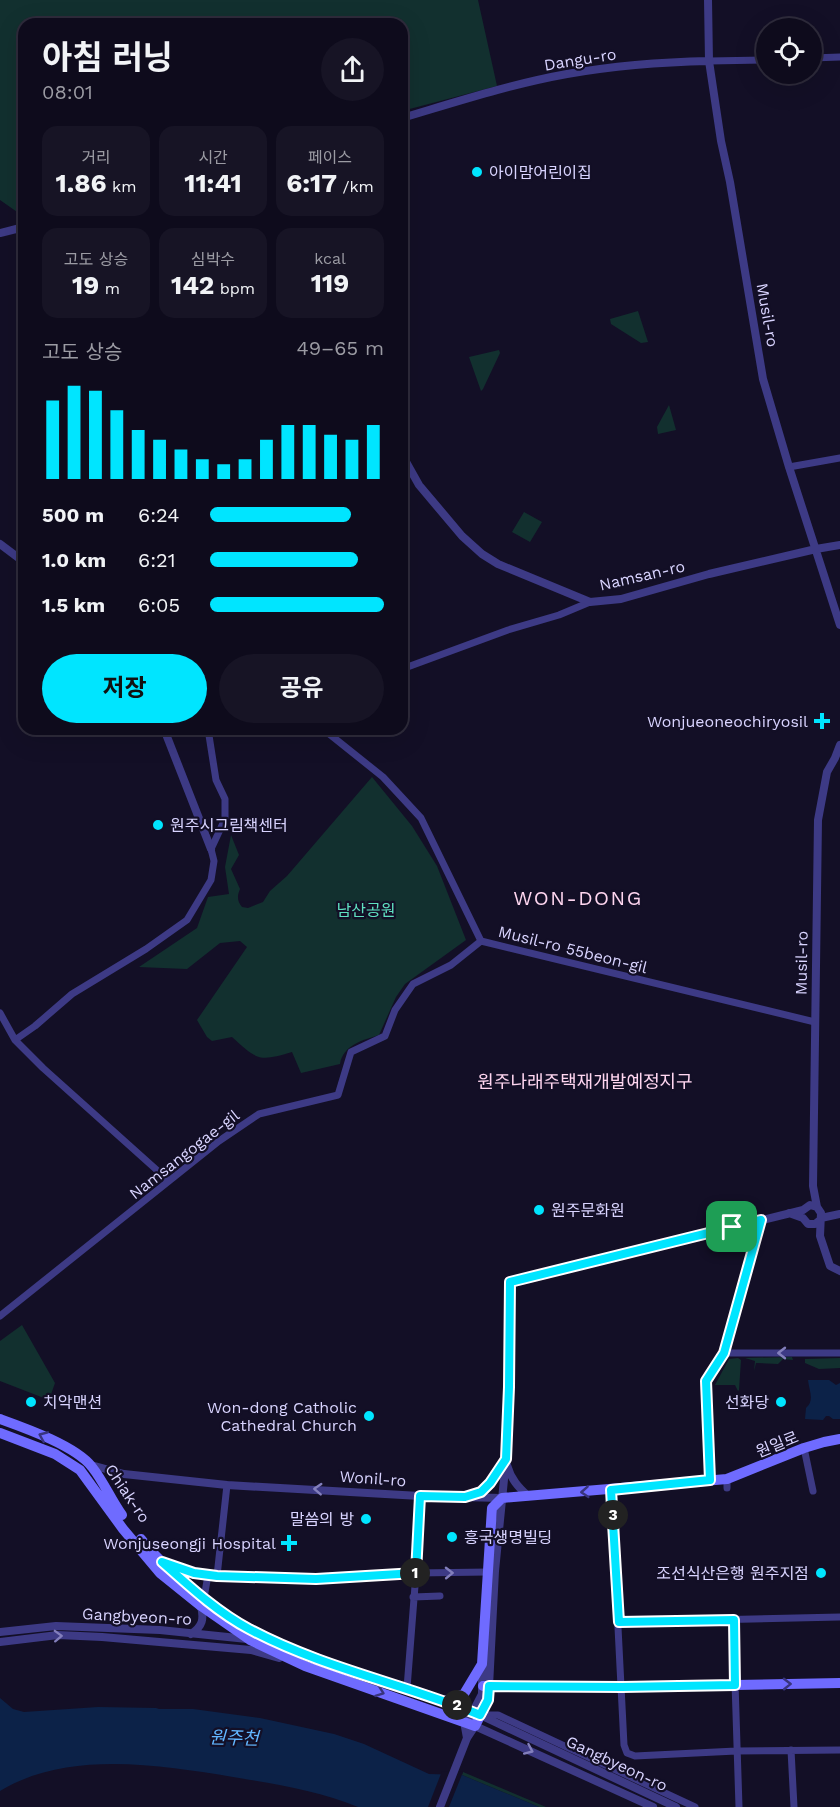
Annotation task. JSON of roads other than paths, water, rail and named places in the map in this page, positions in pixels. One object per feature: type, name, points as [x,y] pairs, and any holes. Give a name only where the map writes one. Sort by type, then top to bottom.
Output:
[{"type":"main road","name":"Chiak-ro","points":[[0,1419],[48,1437],[91,1465],[129,1525],[162,1562],[203,1602],[250,1640]]},
{"type":"main road","name":"Chiak-ro","points":[[0,1433],[55,1454],[80,1470],[160,1574],[203,1602],[306,1660],[471,1725]]},
{"type":"main road","name":"원일로","points":[[727,1483],[804,1449],[840,1439]]},
{"type":"main road","name":"Wonil-ro","points":[[502,1498],[710,1480],[727,1483]]},
{"type":"main road","points":[[446,1701],[464,1694],[482,1664],[492,1572],[492,1508],[502,1498]]},
{"type":"main road","name":"Gangbyeon-ro","points":[[250,1640],[306,1660]]},
{"type":"main road","name":"Chiak-ro","points":[[306,1660],[407,1688],[477,1713]]},
{"type":"main road","points":[[471,1725],[488,1700],[486,1686],[622,1687],[840,1683]]},
{"type":"street","name":"Musil-ro","points":[[708,0],[709,61],[763,379],[840,625]]},
{"type":"street","points":[[822,58],[840,57]]},
{"type":"street","name":"Dangu-ro","points":[[408,116],[564,74],[677,62],[756,60]]},
{"type":"street","points":[[0,233],[18,228]]},
{"type":"street","points":[[789,467],[840,458]]},
{"type":"street","name":"Namsan-ro","points":[[408,467],[440,511],[482,554],[498,564],[590,602],[621,599],[709,574],[840,545]]},
{"type":"street","points":[[0,544],[18,558]]},
{"type":"street","points":[[408,667],[508,630],[559,615],[590,602]]},
{"type":"street","points":[[15,1040],[72,994],[146,949],[187,920],[211,880],[214,861],[211,849],[166,735]]},
{"type":"street","points":[[209,735],[216,780],[225,799],[225,819],[211,849]]},
{"type":"street","name":"Musil-ro 55beon-gil","points":[[330,735],[383,777],[421,818],[481,941],[815,1022]]},
{"type":"street","name":"Musil-ro","points":[[813,1186],[818,820],[828,772],[838,760],[840,745]]},
{"type":"street","name":"Namsangogae-gil","points":[[0,1316],[219,1142],[259,1114],[338,1095],[351,1052],[385,1035],[395,1010],[413,984],[451,965],[481,941]]},
{"type":"street","points":[[0,1013],[15,1040],[43,1068],[169,1181]]},
{"type":"street","points":[[813,1186],[819,1214],[820,1236],[830,1266],[840,1271]]},
{"type":"street","points":[[805,1215],[813,1186]]},
{"type":"street","points":[[805,1215],[810,1205],[827,1218],[838,1214]]},
{"type":"street","points":[[502,1498],[509,1387],[510,1282],[789,1213],[805,1215],[815,1224],[819,1214]]},
{"type":"street","points":[[805,1215],[820,1236]]},
{"type":"street","points":[[710,1480],[706,1381],[724,1353],[761,1220]]},
{"type":"street","points":[[724,1353],[840,1353]]},
{"type":"street","points":[[804,1449],[813,1491]]},
{"type":"street","points":[[506,1459],[510,1475],[528,1496]]},
{"type":"street","points":[[465,1497],[481,1492],[506,1459]]},
{"type":"street","name":"Wonil-ro","points":[[91,1465],[124,1474],[227,1485],[420,1496],[502,1498]]},
{"type":"street","points":[[217,1576],[227,1485]]},
{"type":"street","points":[[611,1490],[624,1745],[627,1753],[635,1755],[840,1750]]},
{"type":"street","points":[[407,1688],[420,1496]]},
{"type":"street","points":[[162,1562],[194,1573],[217,1576],[316,1579],[416,1573],[492,1572],[486,1686]]},
{"type":"street","points":[[191,1634],[198,1629],[204,1618],[203,1602],[208,1575]]},
{"type":"street","points":[[413,1597],[440,1596]]},
{"type":"street","points":[[619,1622],[840,1617]]},
{"type":"street","points":[[734,1620],[739,1807]]},
{"type":"street","name":"Gangbyeon-ro","points":[[0,1632],[56,1626],[160,1630],[231,1636],[250,1640]]},
{"type":"street","name":"Gangbyeon-ro","points":[[0,1642],[57,1635],[168,1641],[251,1650],[306,1660]]},
{"type":"street","points":[[482,1664],[486,1686]]},
{"type":"street","points":[[477,1713],[498,1715],[695,1807]]},
{"type":"street","name":"Gangbyeon-ro","points":[[477,1713],[676,1807]]},
{"type":"street","points":[[440,1807],[467,1738],[465,1727],[471,1725]]},
{"type":"street","name":"Gangbyeon-ro","points":[[471,1725],[653,1807]]},
{"type":"street","points":[[791,1750],[794,1807]]},
{"type":"water","points":[[808,1380],[829,1380],[836,1385],[840,1383],[840,1419],[826,1416],[823,1420],[805,1419],[806,1408],[811,1399]]},
{"type":"water","name":"원주천","points":[[0,1698],[13,1709],[24,1712],[98,1707],[156,1708],[193,1709],[260,1718],[334,1734],[364,1744],[429,1774],[462,1775],[539,1807],[358,1807],[313,1792],[265,1782],[175,1768],[114,1764],[84,1765],[55,1770],[26,1778],[0,1791]]},
{"type":"place","name":"아이맘어린이집","points":[[477,172]]},
{"type":"place","name":"Wonjueoneochiryosil","points":[[822,721]]},
{"type":"place","name":"원주시그림책센터","points":[[158,825]]},
{"type":"place","name":"원주문화원","points":[[539,1210]]},
{"type":"place","name":"치악맨션","points":[[31,1402]]},
{"type":"place","name":"선화당","points":[[781,1402]]},
{"type":"place","name":"Won-dong Catholic Cathedral Church","points":[[369,1416]]},
{"type":"place","name":"말씀의 방","points":[[366,1519]]},
{"type":"place","name":"흥국생명빌딩","points":[[452,1537]]},
{"type":"place","name":"Wonjuseongji Hospital","points":[[289,1543]]},
{"type":"place","name":"조선식산은행 원주지점","points":[[821,1573]]},
{"type":"district","name":"WON-DONG","points":[[578,898]]},
{"type":"district","name":"원주나래주택재개발예정지구","points":[[585,1082]]},
{"type":"park label","name":"남산공원","points":[[366,910]]}]
